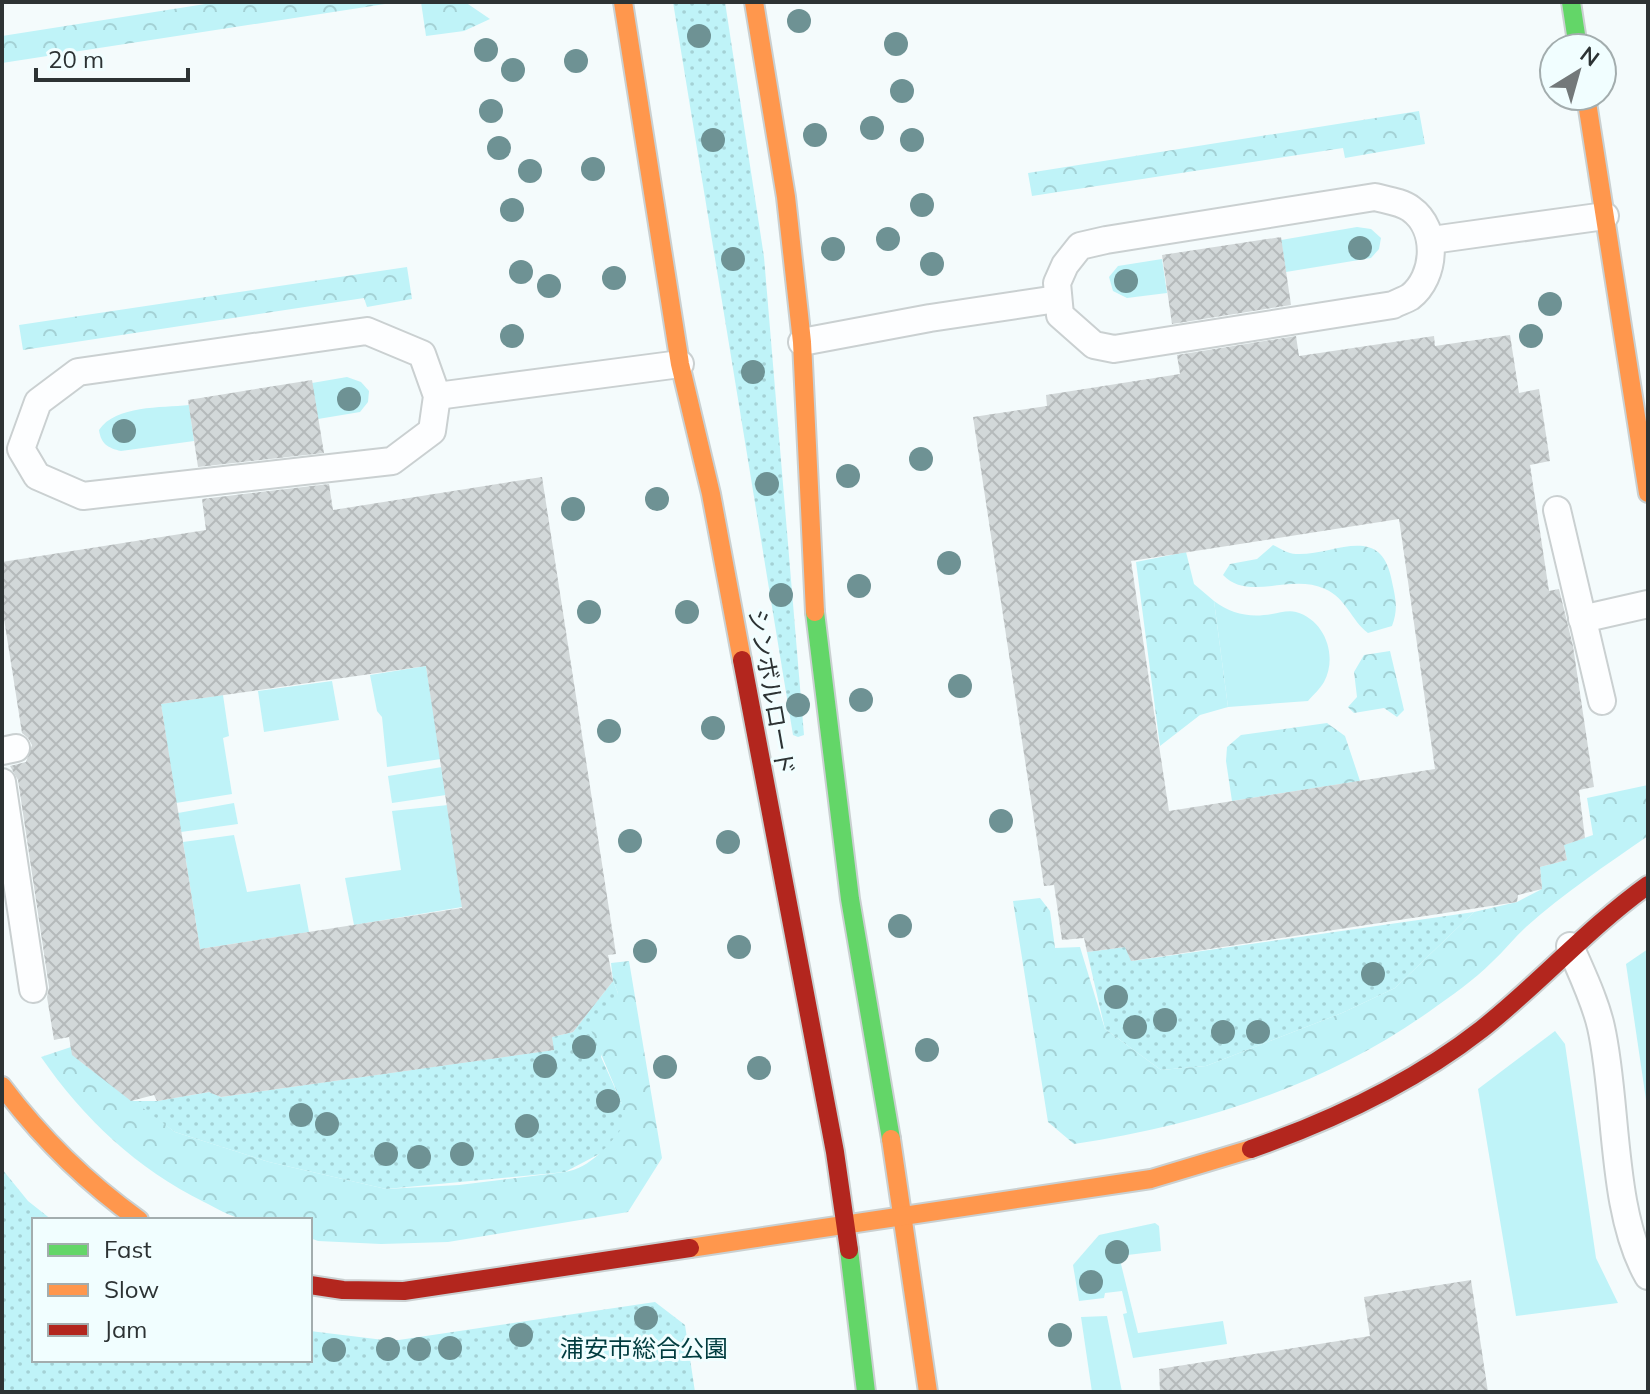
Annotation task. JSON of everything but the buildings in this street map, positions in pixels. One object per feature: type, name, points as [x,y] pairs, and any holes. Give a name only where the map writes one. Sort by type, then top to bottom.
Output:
[{"type":"street","name":"シンボルロード","points":[[623,2],[680,364],[711,494],[846,1223],[866,1392]]},
{"type":"street","name":"シンボルロード","points":[[754,2],[786,197],[802,342],[818,637],[850,899],[904,1214],[928,1392]]},
{"type":"street","points":[[1571,2],[1576,32]]},
{"type":"street","points":[[1589,112],[1648,493]]},
{"type":"street","points":[[312,1285],[343,1290],[404,1291],[1151,1179],[1227,1158],[1292,1136],[1358,1107],[1418,1074],[1483,1028],[1570,946],[1648,885]]},
{"type":"street","points":[[2,1086],[31,1127],[75,1172],[136,1218]]},
{"type":"lane","points":[[1375,197],[1411,209],[1432,240],[1430,264],[1424,279],[1410,296],[1393,305],[1130,347],[1114,349],[1094,345],[1060,315],[1057,299],[1057,283],[1065,265],[1080,246],[1375,197]]},
{"type":"lane","points":[[1432,240],[1605,216]]},
{"type":"lane","points":[[802,342],[1057,299]]},
{"type":"lane","points":[[367,331],[422,354],[437,396],[432,431],[392,461],[83,496],[37,476],[12,450],[38,402],[78,372],[367,331]]},
{"type":"lane","points":[[437,396],[680,364]]},
{"type":"lane","points":[[1557,510],[1602,701]]},
{"type":"lane","points":[[1582,619],[1648,604]]},
{"type":"lane","points":[[2,782],[33,989]]},
{"type":"lane","points":[[1570,946],[1601,1026],[1624,1201],[1637,1256],[1648,1276]]},
{"type":"green space","points":[[218,2],[398,2],[2,63],[2,36]]},
{"type":"green space","points":[[421,2],[465,2],[490,19],[464,31],[426,36]]},
{"type":"green space","points":[[673,2],[725,2],[764,257],[804,735],[798,737],[793,735]]},
{"type":"green space","points":[[1419,111],[1425,144],[1345,158],[1343,148],[1032,196],[1028,173]]},
{"type":"green space","points":[[1357,227],[1371,229],[1381,238],[1379,249],[1371,258],[1286,272],[1281,240]]},
{"type":"green space","points":[[1162,259],[1167,293],[1127,298],[1113,291],[1109,277],[1118,266]]},
{"type":"green space","points":[[407,267],[412,299],[367,307],[364,298],[23,350],[19,325]]},
{"type":"green space","points":[[347,377],[361,382],[369,391],[368,402],[360,412],[318,419],[312,383]]},
{"type":"green space","points":[[189,405],[194,441],[121,451],[106,445],[101,439],[99,430],[116,416]]},
{"type":"green space","points":[[1273,545],[1296,554],[1353,546],[1376,551],[1385,561],[1394,590],[1396,608],[1392,626],[1368,633],[1338,598],[1312,585],[1245,586],[1233,583],[1223,575],[1230,564],[1257,559]]},
{"type":"green space","points":[[1186,552],[1194,584],[1214,601],[1228,707],[1200,715],[1160,746],[1136,562]]},
{"type":"green space","points":[[1214,601],[1227,609],[1248,615],[1293,611],[1315,623],[1326,640],[1330,661],[1324,682],[1308,701],[1228,707]]},
{"type":"green space","points":[[1390,651],[1404,710],[1397,717],[1384,708],[1354,713],[1348,707],[1357,697],[1354,672],[1364,655]]},
{"type":"green space","points":[[426,666],[441,759],[387,767],[382,717],[377,711],[370,675]]},
{"type":"green space","points":[[332,681],[339,720],[264,732],[258,691]]},
{"type":"green space","points":[[223,695],[229,736],[223,738],[232,794],[176,803],[161,704]]},
{"type":"green space","points":[[1327,723],[1345,736],[1360,781],[1232,801],[1227,747],[1241,735]]},
{"type":"green space","points":[[442,767],[446,795],[392,803],[388,776]]},
{"type":"green space","points":[[1648,785],[1648,836],[1540,915],[1462,988],[1348,1061],[1304,1081],[1215,1113],[1121,1136],[1074,1144],[1048,1122],[1013,901],[1040,898],[1050,911],[1055,948],[1080,947],[1105,1029],[1161,1070],[1206,1066],[1342,1013],[1395,988],[1474,912],[1517,902],[1542,889],[1540,867],[1567,860],[1564,845],[1593,835],[1587,798]]},
{"type":"green space","points":[[234,803],[238,824],[181,832],[178,813]]},
{"type":"green space","points":[[448,805],[462,907],[354,925],[345,878],[401,870],[392,811]]},
{"type":"green space","points":[[234,835],[247,892],[300,884],[309,932],[200,949],[183,842]]},
{"type":"green space","points":[[1474,912],[1395,988],[1342,1013],[1206,1066],[1161,1070],[1105,1029],[1087,952],[1125,947],[1132,961]]},
{"type":"green space","points":[[1648,949],[1648,1113],[1626,964]]},
{"type":"green space","points":[[629,961],[662,1158],[628,1212],[448,1242],[381,1244],[318,1241],[312,1239],[312,1218],[240,1218],[228,1214],[179,1189],[134,1158],[93,1121],[41,1057],[74,1046],[81,1062],[175,1132],[269,1162],[386,1189],[459,1185],[565,1172],[590,1161],[622,1128],[622,1104],[591,1030],[618,993],[611,963]]},
{"type":"green space","points":[[613,981],[618,993],[601,1057],[622,1104],[623,1128],[603,1152],[565,1172],[386,1189],[269,1162],[175,1132],[131,1101],[157,1101],[209,1092],[221,1097],[553,1050],[552,1037],[573,1032]]},
{"type":"green space","points":[[1555,1031],[1565,1044],[1596,1258],[1618,1303],[1516,1316],[1478,1089]]},
{"type":"green space","name":"浦安市総合公園","points":[[2,1169],[28,1201],[49,1218],[32,1218],[32,1362],[312,1362],[312,1331],[392,1341],[655,1302],[685,1325],[695,1392],[2,1392]]},
{"type":"green space","points":[[1155,1223],[1159,1226],[1161,1251],[1119,1256],[1138,1333],[1223,1321],[1227,1344],[1133,1358],[1123,1314],[1127,1313],[1122,1291],[1105,1293],[1104,1298],[1079,1301],[1073,1265],[1099,1235]]},
{"type":"green space","points":[[1107,1316],[1122,1392],[1092,1392],[1081,1317]]},
{"type":"traffic: fast","points":[[1571,2],[1576,32]]},
{"type":"traffic: fast","points":[[815,612],[850,899],[891,1139]]},
{"type":"traffic: fast","points":[[849,1250],[866,1392]]},
{"type":"traffic: slow","points":[[623,2],[680,364],[711,494],[742,660]]},
{"type":"traffic: slow","points":[[754,2],[786,197],[802,342],[815,612]]},
{"type":"traffic: slow","points":[[1588,112],[1648,493]]},
{"type":"traffic: slow","points":[[2,1086],[32,1124],[65,1158],[136,1218]]},
{"type":"traffic: slow","points":[[891,1139],[928,1392]]},
{"type":"traffic: slow","points":[[690,1248],[1151,1179],[1251,1149]]},
{"type":"traffic: jam","points":[[742,660],[835,1152],[849,1250]]},
{"type":"traffic: jam","points":[[1251,1149],[1342,1113],[1400,1083],[1456,1048],[1648,885]]},
{"type":"traffic: jam","points":[[312,1285],[343,1290],[404,1291],[690,1248]]}]
